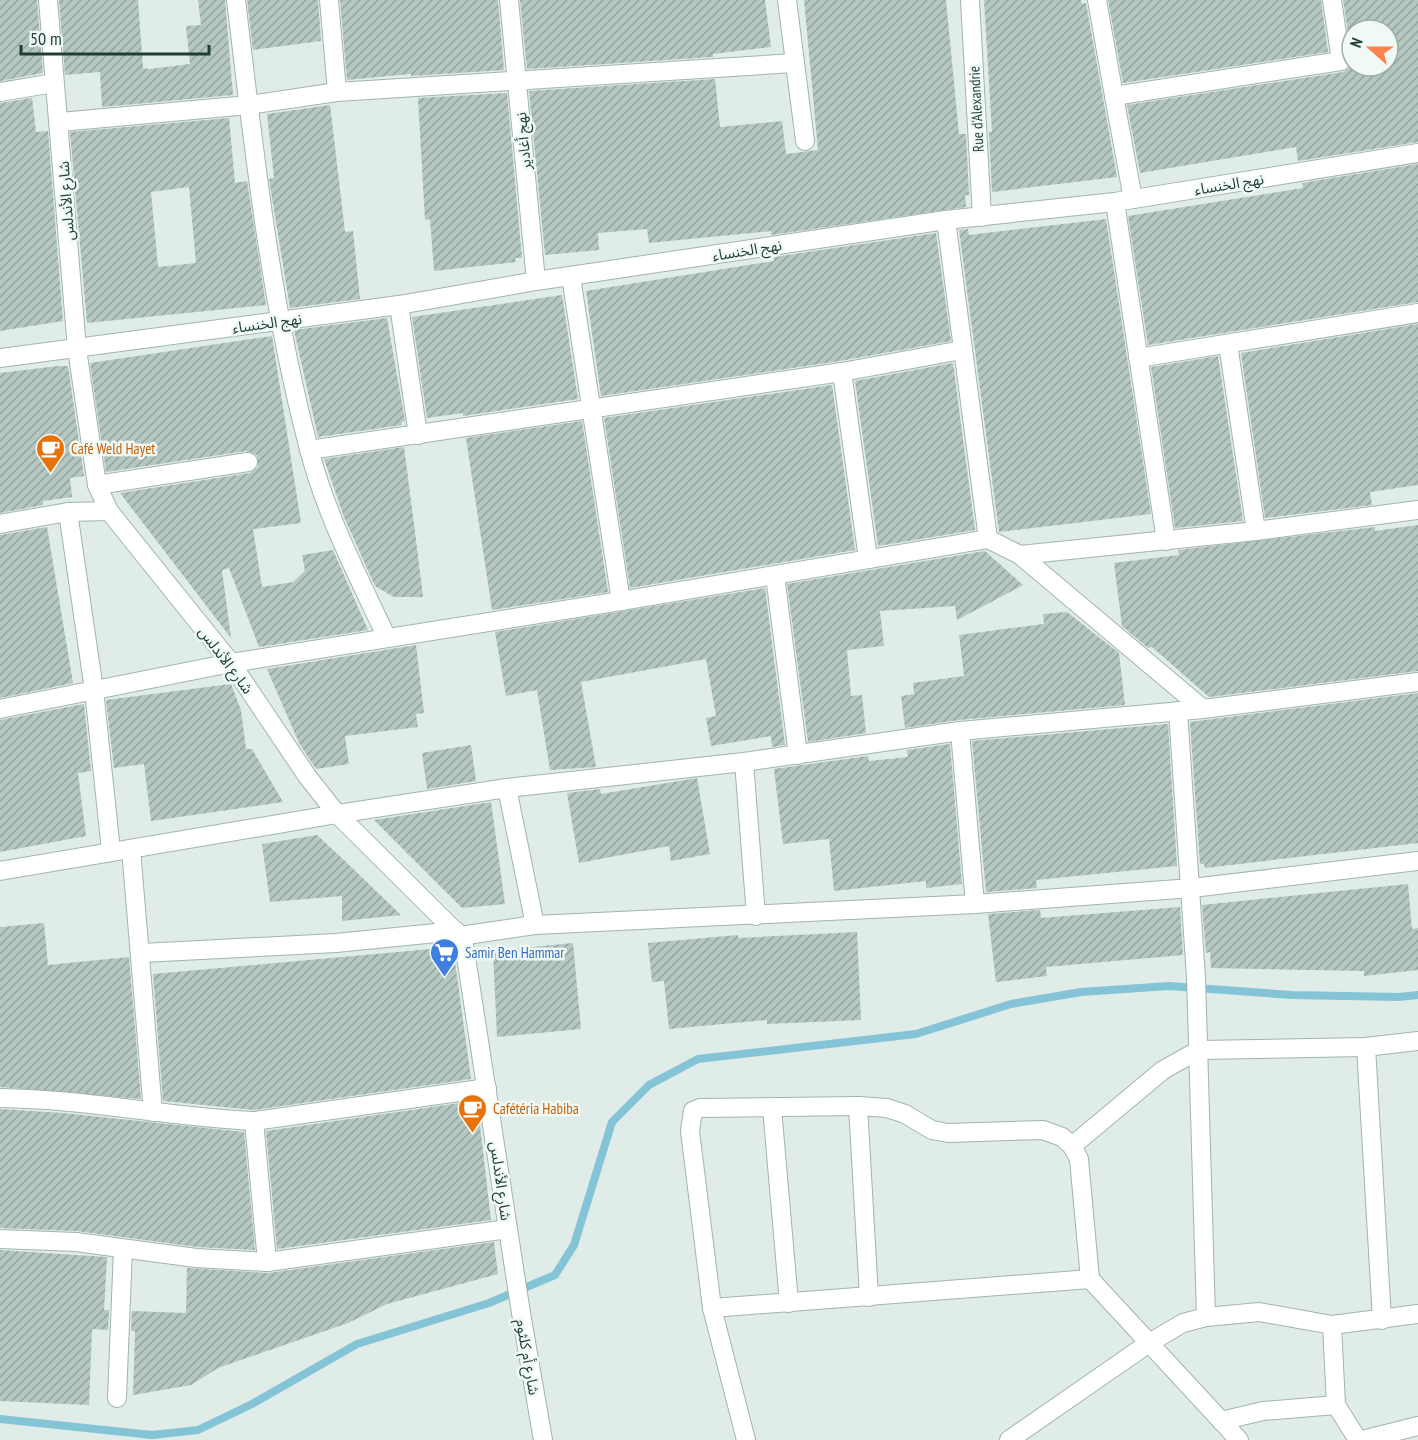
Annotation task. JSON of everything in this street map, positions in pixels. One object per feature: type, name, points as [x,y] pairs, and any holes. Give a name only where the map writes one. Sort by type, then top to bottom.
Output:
[{"type":"street","name":"شارع الأندلس","points":[[48,0],[54,83],[60,122],[77,349],[97,485],[109,511],[231,663],[307,776],[337,814],[458,934],[464,944],[514,1273]]},
{"type":"street","points":[[236,0],[279,321],[309,450],[335,527],[387,638]]},
{"type":"street","points":[[329,0],[337,92]]},
{"type":"street","name":"نهج أغادير","points":[[509,0],[536,281]]},
{"type":"street","points":[[788,0],[805,141]]},
{"type":"street","name":"Rue d'Alexandrie","points":[[969,0],[982,217]]},
{"type":"street","points":[[1097,0],[1133,199]]},
{"type":"street","points":[[1114,96],[1341,61],[1332,0]]},
{"type":"street","points":[[60,122],[249,105],[337,92],[794,63]]},
{"type":"street","points":[[0,92],[54,83]]},
{"type":"street","name":"نهج الخنساء","points":[[0,358],[399,305],[536,281],[946,220],[1115,202],[1418,153]]},
{"type":"street","points":[[1115,202],[1166,541]]},
{"type":"street","points":[[946,220],[988,539]]},
{"type":"street","points":[[571,277],[621,601]]},
{"type":"street","points":[[399,305],[418,435]]},
{"type":"street","points":[[1138,358],[1418,314]]},
{"type":"street","points":[[1228,344],[1256,531]]},
{"type":"street","points":[[309,450],[842,372],[962,350]]},
{"type":"street","points":[[842,372],[868,559]]},
{"type":"street","points":[[97,485],[248,462]]},
{"type":"street","points":[[1020,555],[1256,531],[1418,510]]},
{"type":"street","points":[[0,524],[68,512],[109,511]]},
{"type":"street","points":[[68,512],[94,690],[111,851]]},
{"type":"street","points":[[0,709],[231,663],[775,576],[988,539],[1020,555],[1203,709]]},
{"type":"street","points":[[775,576],[798,755]]},
{"type":"street","points":[[0,871],[337,814],[507,788],[744,762],[960,731],[1203,709],[1418,682]]},
{"type":"street","points":[[1178,711],[1192,888],[1206,1317]]},
{"type":"street","points":[[960,731],[975,904]]},
{"type":"street","points":[[744,762],[756,916]]},
{"type":"street","points":[[507,788],[535,925]]},
{"type":"street","points":[[131,849],[142,953],[153,1112]]},
{"type":"street","points":[[142,953],[336,943],[458,934],[535,925],[975,904],[1192,888],[1418,861]]},
{"type":"street","points":[[1072,1146],[1163,1070],[1199,1050],[1366,1047],[1418,1041]]},
{"type":"street","points":[[1366,1047],[1382,1320]]},
{"type":"street","points":[[0,1098],[41,1098],[153,1112],[254,1121],[487,1088]]},
{"type":"street","points":[[858,1106],[869,1297]]},
{"type":"street","points":[[746,1440],[712,1308],[690,1118],[693,1111],[700,1108],[858,1106],[896,1111],[932,1130],[948,1133],[1043,1130],[1062,1137],[1072,1146],[1079,1159],[1090,1280],[1239,1440]]},
{"type":"street","points":[[772,1108],[789,1303]]},
{"type":"street","points":[[254,1121],[267,1262]]},
{"type":"street","points":[[0,1239],[76,1242],[123,1249],[267,1262],[508,1229]]},
{"type":"street","points":[[117,1398],[123,1249]]},
{"type":"street","name":"شارع أم كلثوم","points":[[514,1273],[543,1440]]},
{"type":"street","points":[[712,1308],[1090,1280]]},
{"type":"street","points":[[1010,1440],[1149,1343],[1183,1323],[1206,1317],[1259,1312],[1332,1325],[1418,1314]]},
{"type":"street","points":[[1332,1325],[1336,1404],[1360,1440],[1418,1426]]},
{"type":"street","points":[[1221,1421],[1263,1411],[1336,1404]]},
{"type":"building","points":[[0,0],[37,0],[43,73],[0,81]]},
{"type":"building","points":[[59,0],[138,0],[143,68],[149,69],[190,64],[186,26],[201,25],[198,0],[225,0],[233,95],[102,107],[100,72],[65,75]]},
{"type":"building","points":[[247,0],[318,0],[321,41],[253,50]]},
{"type":"building","points":[[340,0],[498,0],[504,70],[411,76],[411,74],[347,80]]},
{"type":"building","points":[[520,0],[765,0],[771,47],[713,54],[713,57],[527,69]]},
{"type":"building","points":[[804,0],[946,0],[959,134],[966,134],[969,195],[965,195],[966,207],[771,235],[771,231],[649,243],[647,229],[598,233],[599,250],[545,255],[529,91],[715,79],[720,127],[782,121],[786,154],[818,150]]},
{"type":"building","points":[[984,0],[1081,0],[1082,4],[1086,3],[1117,177],[992,192],[989,132],[992,132]]},
{"type":"building","points":[[1108,0],[1321,0],[1328,52],[1123,83]]},
{"type":"building","points":[[1343,0],[1418,0],[1418,142],[1298,161],[1296,147],[1140,173],[1127,105],[1340,72],[1340,78],[1400,78],[1400,18],[1346,18]]},
{"type":"building","points":[[507,93],[522,258],[515,258],[516,262],[434,271],[430,219],[425,220],[418,98]]},
{"type":"building","points":[[32,98],[36,132],[48,131],[63,321],[0,331],[0,103]]},
{"type":"building","points":[[330,105],[345,232],[353,231],[360,299],[290,308],[269,179],[274,178],[267,114]]},
{"type":"building","points":[[229,118],[235,183],[247,181],[266,305],[87,323],[70,132]],"holes":[[[189,187],[196,263],[158,267],[151,192]]]},
{"type":"building","points":[[1418,164],[1418,302],[1148,345],[1128,216],[1303,188],[1302,183]]},
{"type":"building","points":[[1106,219],[1151,514],[999,532],[959,230],[968,229],[969,235]]},
{"type":"building","points":[[936,233],[951,341],[840,361],[601,396],[586,291],[774,261],[774,257]]},
{"type":"building","points":[[562,295],[578,399],[463,416],[463,413],[427,418],[412,317]]},
{"type":"building","points":[[387,318],[405,421],[401,422],[402,425],[318,437],[294,330]]},
{"type":"building","points":[[1418,324],[1418,485],[1370,492],[1372,505],[1265,518],[1241,353]]},
{"type":"building","points":[[272,336],[301,523],[253,529],[262,587],[293,582],[305,571],[302,555],[333,550],[368,630],[259,647],[229,568],[222,570],[231,638],[120,493],[250,473],[258,467],[257,455],[246,451],[106,472],[90,363]]},
{"type":"building","points":[[1218,356],[1243,521],[1175,528],[1151,367]]},
{"type":"building","points":[[953,363],[975,530],[878,546],[855,381]]},
{"type":"building","points":[[68,366],[84,476],[70,478],[72,497],[43,501],[43,505],[0,513],[0,373]]},
{"type":"building","points":[[832,385],[855,550],[630,588],[604,418]]},
{"type":"building","points":[[582,421],[608,592],[492,610],[466,438]]},
{"type":"building","points":[[404,447],[423,597],[394,597],[375,586],[344,517],[324,459]]},
{"type":"building","points":[[1418,525],[1418,671],[1209,697],[1152,647],[1148,648],[1122,626],[1114,563],[1179,555],[1178,550],[1375,527],[1375,531]]},
{"type":"building","points":[[47,527],[73,683],[0,698],[0,535]]},
{"type":"building","points":[[985,551],[1023,585],[957,620],[955,606],[880,611],[884,646],[847,650],[851,696],[862,695],[866,733],[808,742],[787,584]]},
{"type":"building","points":[[765,588],[785,745],[772,747],[771,736],[711,746],[706,718],[716,716],[706,659],[581,682],[596,767],[550,770],[537,690],[506,696],[495,632]]},
{"type":"building","points":[[1067,612],[1119,653],[1125,705],[959,720],[905,728],[901,696],[914,694],[913,683],[964,676],[959,635],[1044,624],[1043,614]]},
{"type":"building","points":[[416,645],[424,713],[416,714],[418,727],[345,736],[349,764],[316,769],[299,743],[267,669]]},
{"type":"building","points":[[231,684],[241,710],[246,749],[252,749],[283,802],[151,821],[144,764],[114,768],[106,700]]},
{"type":"building","points":[[1418,693],[1418,843],[1205,868],[1204,864],[1200,864],[1190,722]]},
{"type":"building","points":[[84,704],[91,771],[78,773],[86,836],[0,852],[0,720]]},
{"type":"building","points":[[1168,724],[1177,866],[1036,880],[1037,888],[986,892],[972,741]]},
{"type":"building","points":[[950,744],[962,884],[926,888],[926,881],[834,891],[829,839],[783,844],[774,769],[868,756],[869,761],[908,757],[907,750]]},
{"type":"building","points":[[471,745],[476,781],[427,789],[422,753]]},
{"type":"building","points":[[697,778],[710,854],[671,861],[669,846],[579,863],[567,793],[600,789],[601,794]]},
{"type":"building","points":[[491,802],[505,904],[462,908],[374,820]]},
{"type":"building","points":[[317,835],[401,915],[342,921],[342,896],[270,902],[262,844]]},
{"type":"building","points":[[1408,884],[1412,929],[1418,928],[1418,970],[1364,976],[1364,971],[1211,968],[1210,952],[1206,953],[1202,905]]},
{"type":"building","points":[[1180,907],[1183,955],[1046,967],[1047,976],[996,982],[988,914],[1040,910],[1041,918]]},
{"type":"building","points":[[44,923],[48,965],[129,957],[141,1099],[0,1087],[0,927]]},
{"type":"building","points":[[857,932],[861,1020],[767,1024],[767,1020],[669,1029],[664,981],[652,982],[648,943],[738,935],[738,938]]},
{"type":"building","points":[[573,943],[581,1029],[497,1037],[493,951]]},
{"type":"building","points":[[453,947],[471,1079],[254,1110],[163,1101],[153,974]]},
{"type":"building","points":[[474,1101],[479,1117],[491,1220],[277,1249],[266,1131]]},
{"type":"building","points":[[0,1109],[63,1113],[244,1132],[255,1250],[197,1247],[77,1231],[0,1228]]},
{"type":"building","points":[[494,1242],[498,1274],[387,1304],[348,1323],[218,1368],[191,1385],[133,1395],[135,1331],[131,1331],[132,1311],[186,1313],[187,1268],[268,1273]]},
{"type":"building","points":[[0,1250],[107,1257],[104,1310],[109,1310],[108,1330],[92,1329],[89,1405],[0,1401]]},
{"type":"waterway","points":[[0,1419],[152,1435],[198,1430],[252,1404],[357,1344],[489,1303],[555,1275],[574,1245],[612,1122],[649,1085],[698,1059],[916,1034],[1011,1004],[1081,992],[1169,986],[1291,995],[1399,997],[1418,995]]},
{"type":"place","name":"Café Weld Hayet","points":[[50,474]]},
{"type":"place","name":"Samir Ben Hammar","points":[[444,978]]},
{"type":"place","name":"Cafétéria Habiba","points":[[472,1134]]}]
